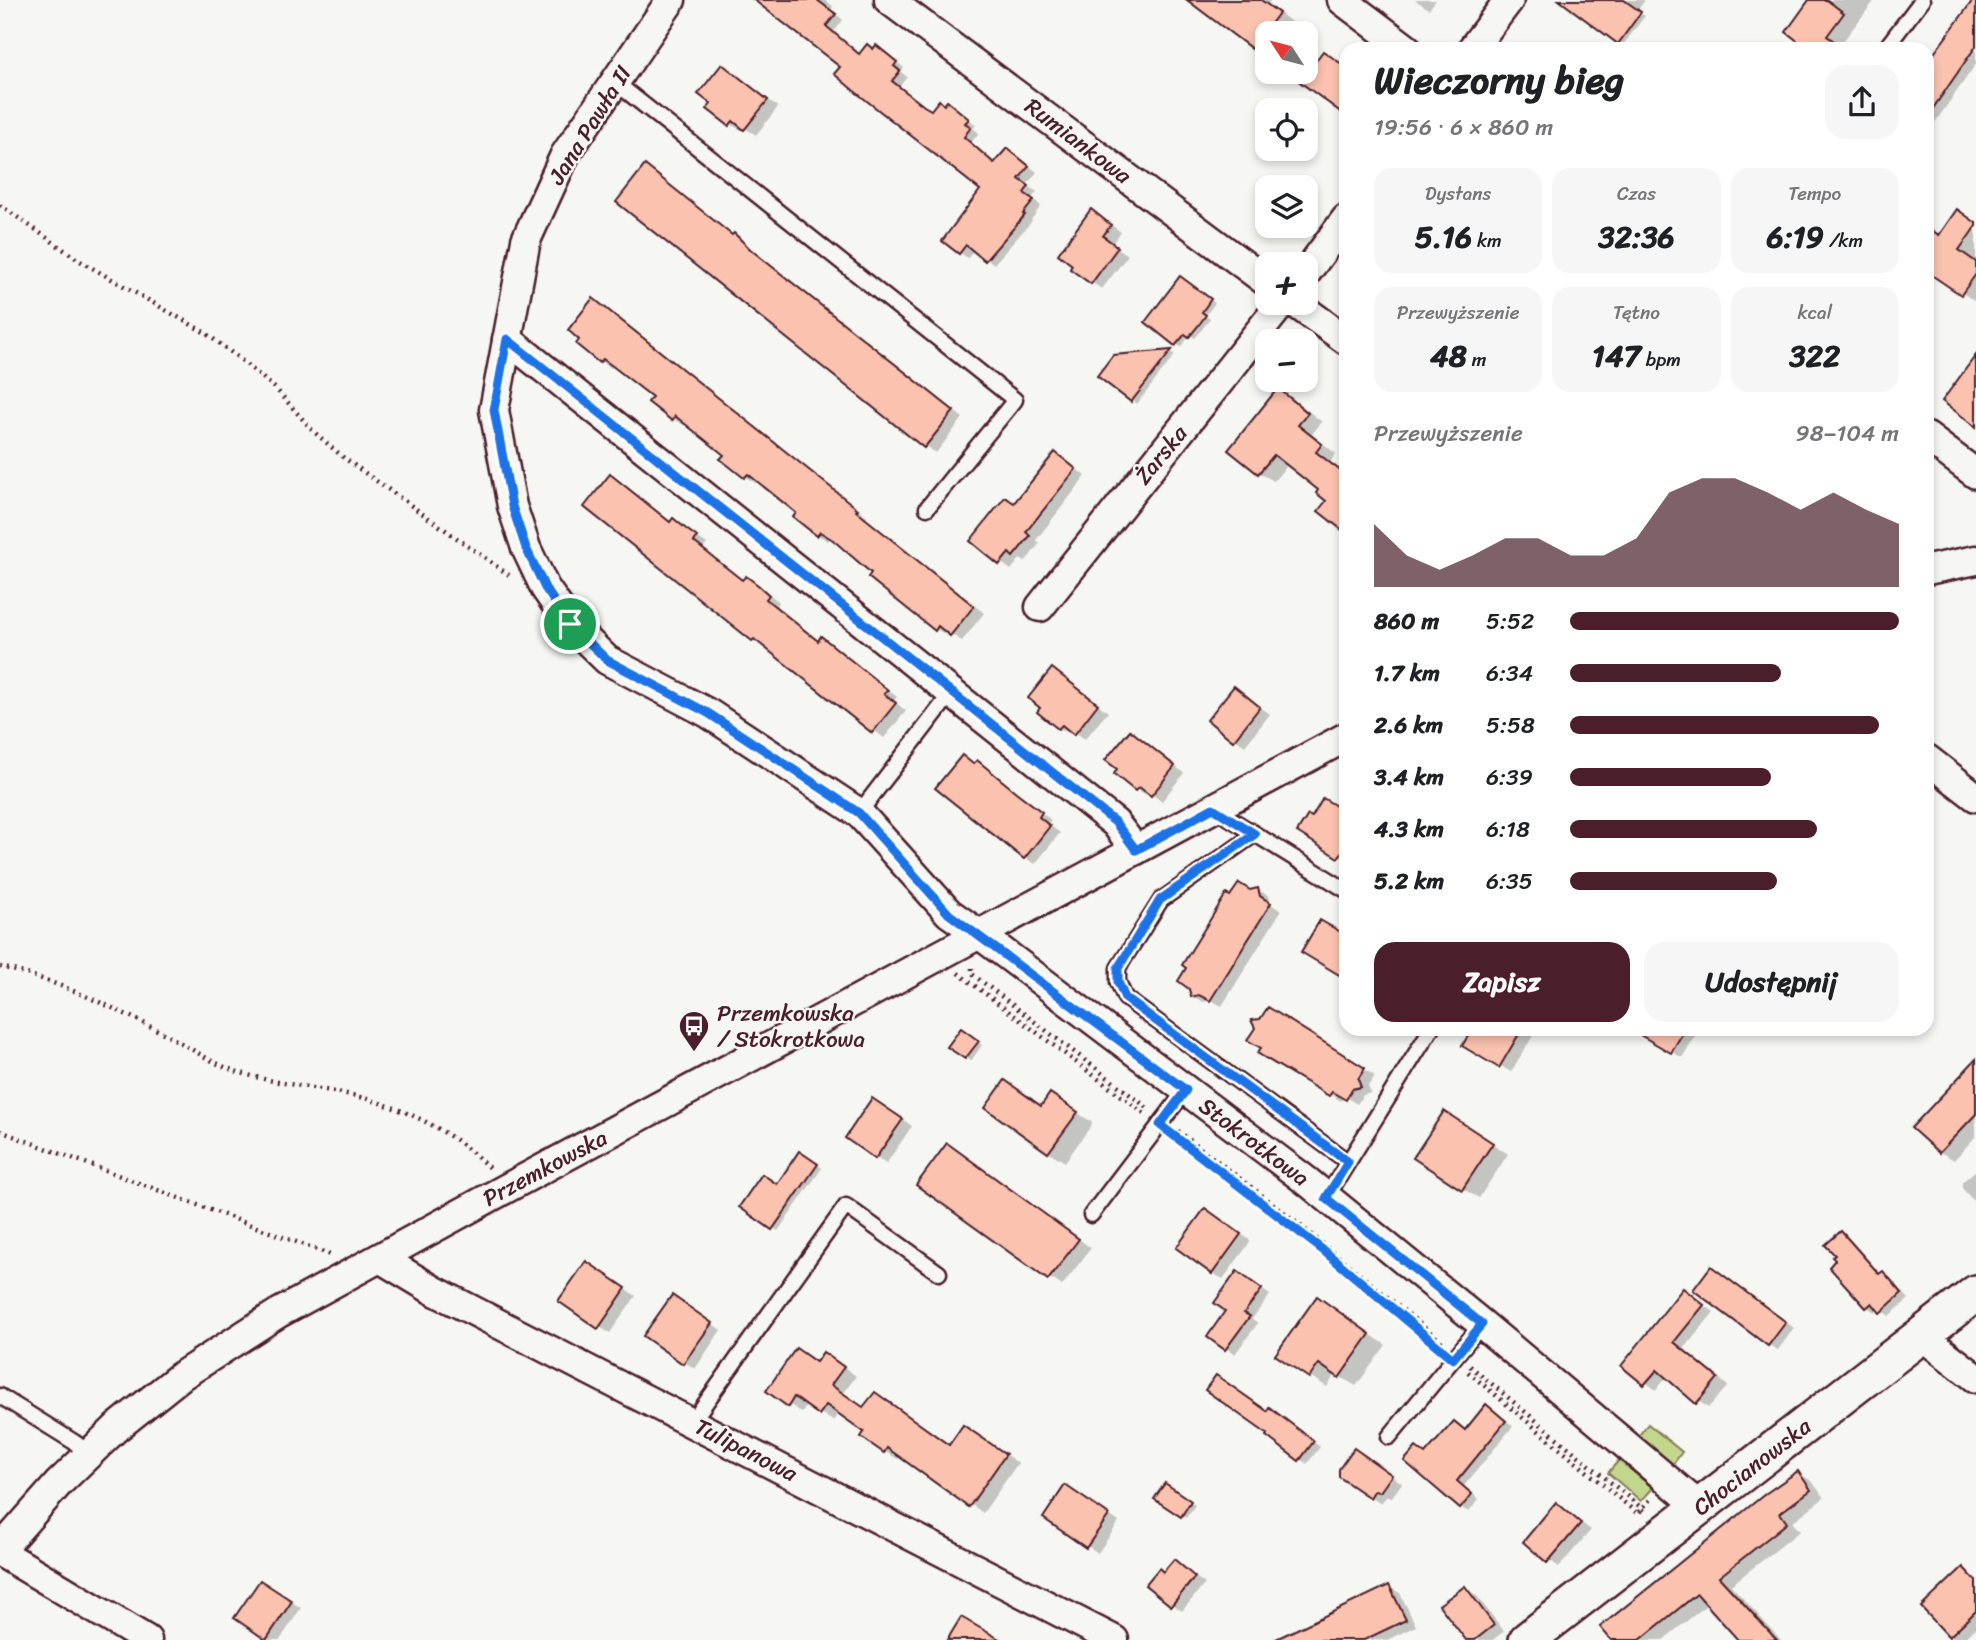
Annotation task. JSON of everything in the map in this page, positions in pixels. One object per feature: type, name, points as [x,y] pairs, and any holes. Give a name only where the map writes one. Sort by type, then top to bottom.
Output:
[{"type":"street","name":"Jana Pawła II","points":[[507,339],[526,240],[565,155],[670,0]]},
{"type":"street","name":"Rumiankowa","points":[[889,0],[1255,273]]},
{"type":"street","points":[[1342,0],[1398,42]]},
{"type":"street","points":[[1477,42],[1509,0]]},
{"type":"street","points":[[1318,257],[1339,228]]},
{"type":"street","name":"Żarska","points":[[1040,607],[1272,315]]},
{"type":"street","points":[[1312,315],[1339,335]]},
{"type":"street","points":[[507,339],[1115,822],[1136,850]]},
{"type":"street","name":"Stokrotkowa","points":[[507,339],[494,410],[512,506],[526,548],[545,588],[570,624],[607,660],[708,713],[859,813],[976,945],[1186,1090],[1326,1198],[1482,1324],[1700,1507]]},
{"type":"street","points":[[1934,442],[1976,474]]},
{"type":"street","points":[[1934,569],[1976,560]]},
{"type":"street","name":"Przemkowska","points":[[0,1551],[30,1514],[116,1428],[199,1363],[277,1314],[507,1188],[976,945],[1136,850],[1339,741]]},
{"type":"street","points":[[1934,764],[1976,797]]},
{"type":"street","name":"Tulipanowa","points":[[380,1258],[433,1290],[1114,1640]]},
{"type":"street","name":"Chocianowska","points":[[1527,1640],[1976,1293]]},
{"type":"street","points":[[1922,1336],[1976,1378]]},
{"type":"street","points":[[0,1551],[11,1561],[148,1640]]},
{"type":"lane","points":[[1890,42],[1922,0]]},
{"type":"lane","points":[[615,82],[1014,400],[927,508]]},
{"type":"lane","points":[[859,813],[952,692]]},
{"type":"lane","points":[[1213,808],[1339,886]]},
{"type":"lane","points":[[1255,834],[1160,900],[1118,968],[1118,982],[1125,998],[1348,1162]]},
{"type":"lane","points":[[1326,1198],[1427,1036]]},
{"type":"lane","points":[[1091,1215],[1186,1090]]},
{"type":"lane","points":[[692,1422],[846,1206],[939,1273]]},
{"type":"lane","points":[[1389,1437],[1482,1324]]},
{"type":"lane","points":[[0,1396],[89,1453]]},
{"type":"path","points":[[0,205],[80,261],[204,332],[276,389],[313,431],[344,458],[513,578]]},
{"type":"path","points":[[976,945],[972,974],[1162,1123]]},
{"type":"path","points":[[0,967],[69,990],[126,1014],[223,1066],[253,1078],[376,1101],[413,1117],[446,1133],[475,1154],[507,1188]]},
{"type":"path","points":[[951,967],[1285,1213],[1455,1357],[1642,1509],[1653,1496],[1670,1484]]},
{"type":"path","points":[[0,1131],[339,1258],[352,1273]]},
{"type":"green space","points":[[1648,1424],[1682,1452],[1671,1467],[1636,1439]]},
{"type":"green space","points":[[1619,1460],[1653,1488],[1641,1501],[1608,1473]]},
{"type":"building","points":[[754,0],[817,0],[836,14],[826,26],[859,54],[867,44],[873,49],[876,45],[897,62],[894,66],[900,71],[892,81],[931,110],[939,100],[944,105],[947,101],[969,119],[965,123],[971,127],[964,137],[994,163],[1007,148],[1029,166],[1019,179],[1029,186],[1024,193],[1034,200],[1023,214],[1025,215],[985,261],[966,245],[959,254],[942,241],[980,190],[853,90],[834,74],[840,67]]},
{"type":"building","points":[[1187,0],[1261,0],[1279,13],[1273,21],[1255,21],[1255,45],[1252,49]]},
{"type":"building","points":[[1559,0],[1624,0],[1641,12],[1619,42],[1615,42]]},
{"type":"building","points":[[1809,0],[1827,0],[1844,13],[1827,36],[1835,42],[1799,42],[1786,32]]},
{"type":"building","points":[[1973,0],[1976,0],[1976,46],[1934,107],[1934,53]]},
{"type":"building","points":[[1323,51],[1339,62],[1339,111],[1303,84],[1318,84],[1318,58]]},
{"type":"building","points":[[722,64],[768,100],[744,130],[733,121],[729,126],[707,109],[711,104],[698,94]]},
{"type":"building","points":[[645,165],[732,235],[734,233],[750,249],[954,411],[924,448],[616,202]]},
{"type":"building","points":[[1091,209],[1111,225],[1103,236],[1118,247],[1091,284],[1070,269],[1072,265],[1058,254]]},
{"type":"building","points":[[1957,209],[1976,223],[1959,250],[1976,262],[1976,274],[1961,295],[1934,277],[1934,232],[1939,235]]},
{"type":"building","points":[[1180,276],[1211,299],[1202,312],[1206,315],[1198,326],[1189,337],[1185,334],[1175,346],[1145,322]]},
{"type":"building","points":[[593,298],[858,509],[856,511],[974,606],[950,636],[938,626],[935,631],[868,577],[871,573],[833,540],[820,532],[817,536],[793,517],[796,513],[748,474],[744,478],[720,459],[724,455],[675,416],[672,421],[648,402],[652,397],[603,359],[599,363],[576,344],[579,340],[568,330]]},
{"type":"building","points":[[1172,350],[1131,402],[1097,376],[1113,355]]},
{"type":"building","points":[[1976,355],[1976,427],[1942,401]]},
{"type":"building","points":[[1275,392],[1283,392],[1308,413],[1298,425],[1322,444],[1316,452],[1339,470],[1339,528],[1318,511],[1326,501],[1316,493],[1318,490],[1274,455],[1258,474],[1228,450]]},
{"type":"building","points":[[1055,452],[1076,469],[1026,532],[1030,536],[1013,557],[1009,553],[999,565],[970,541],[1005,497],[1014,503]]},
{"type":"building","points":[[610,474],[670,522],[673,518],[697,537],[694,542],[742,580],[746,576],[758,585],[769,595],[766,599],[818,641],[821,636],[888,690],[884,694],[896,703],[872,733],[584,507]]},
{"type":"building","points":[[1052,668],[1098,704],[1074,735],[1062,725],[1058,729],[1048,721],[1037,712],[1040,708],[1028,698]]},
{"type":"building","points":[[1234,686],[1260,707],[1233,741],[1207,720]]},
{"type":"building","points":[[1130,730],[1175,766],[1151,796],[1139,787],[1135,791],[1114,774],[1117,769],[1105,760]]},
{"type":"building","points":[[962,755],[973,764],[977,760],[1042,812],[1039,817],[1050,826],[1024,859],[935,788]]},
{"type":"building","points":[[1323,798],[1339,808],[1338,858],[1297,832],[1308,815],[1312,817]]},
{"type":"building","points":[[1239,883],[1250,890],[1258,888],[1260,896],[1271,903],[1210,1001],[1199,995],[1191,997],[1189,989],[1178,981],[1186,968],[1182,965],[1226,894],[1230,896]]},
{"type":"building","points":[[1320,920],[1339,931],[1339,975],[1301,952]]},
{"type":"building","points":[[1268,1007],[1365,1068],[1358,1079],[1361,1087],[1352,1089],[1346,1100],[1332,1092],[1329,1096],[1257,1053],[1261,1048],[1247,1040],[1255,1028],[1251,1020],[1260,1019]]},
{"type":"building","points":[[961,1028],[979,1041],[965,1059],[947,1047]]},
{"type":"building","points":[[1468,1036],[1518,1036],[1499,1068],[1462,1046]]},
{"type":"building","points":[[1642,1036],[1681,1036],[1671,1053]]},
{"type":"building","points":[[1976,1059],[1976,1114],[1939,1153],[1911,1128]]},
{"type":"building","points":[[1005,1080],[1041,1106],[1050,1093],[1078,1112],[1048,1153],[985,1108]]},
{"type":"building","points":[[872,1098],[903,1119],[875,1159],[845,1138]]},
{"type":"building","points":[[1444,1111],[1493,1143],[1462,1190],[1413,1158]]},
{"type":"building","points":[[947,1143],[1079,1239],[1048,1280],[916,1185]]},
{"type":"building","points":[[799,1151],[818,1164],[772,1230],[739,1207],[762,1174],[777,1184]]},
{"type":"building","points":[[1205,1208],[1241,1234],[1212,1274],[1176,1248]]},
{"type":"building","points":[[1841,1231],[1879,1274],[1883,1271],[1902,1293],[1880,1313],[1872,1303],[1866,1308],[1829,1267],[1835,1260],[1832,1257],[1835,1255],[1825,1245]]},
{"type":"building","points":[[586,1261],[626,1288],[598,1329],[558,1301]]},
{"type":"building","points":[[1711,1266],[1786,1322],[1768,1346],[1693,1290]]},
{"type":"building","points":[[1237,1271],[1262,1289],[1244,1313],[1250,1316],[1225,1350],[1207,1337],[1225,1311],[1214,1303]]},
{"type":"building","points":[[1683,1288],[1704,1305],[1674,1342],[1718,1378],[1696,1404],[1657,1370],[1644,1385],[1621,1366]]},
{"type":"building","points":[[672,1295],[712,1323],[683,1364],[643,1336]]},
{"type":"building","points":[[1317,1296],[1370,1334],[1339,1378],[1319,1364],[1309,1378],[1275,1355]]},
{"type":"building","points":[[796,1348],[816,1362],[823,1352],[844,1367],[831,1385],[863,1407],[875,1392],[949,1445],[963,1425],[1006,1454],[969,1507],[887,1448],[884,1453],[861,1437],[864,1432],[826,1405],[819,1415],[794,1397],[788,1407],[766,1391]]},
{"type":"building","points":[[1216,1375],[1267,1411],[1269,1407],[1314,1441],[1299,1461],[1266,1436],[1267,1434],[1205,1390]]},
{"type":"building","points":[[1486,1404],[1506,1421],[1457,1481],[1472,1494],[1460,1509],[1404,1461],[1416,1447],[1425,1454],[1454,1421],[1465,1430]]},
{"type":"building","points":[[1354,1448],[1392,1475],[1380,1492],[1374,1491],[1370,1498],[1339,1477],[1339,1469]]},
{"type":"building","points":[[1798,1471],[1811,1490],[1780,1513],[1787,1523],[1719,1577],[1777,1640],[1738,1640],[1697,1594],[1640,1640],[1611,1640],[1600,1627],[1765,1494]]},
{"type":"building","points":[[1165,1483],[1191,1501],[1181,1517],[1154,1499]]},
{"type":"building","points":[[1065,1485],[1109,1515],[1086,1548],[1043,1518]]},
{"type":"building","points":[[1556,1502],[1581,1523],[1547,1563],[1523,1542]]},
{"type":"building","points":[[1174,1559],[1195,1577],[1171,1606],[1145,1585],[1159,1568],[1163,1572]]},
{"type":"building","points":[[1963,1567],[1976,1581],[1976,1611],[1949,1637],[1921,1607]]},
{"type":"building","points":[[260,1580],[292,1601],[266,1640],[234,1618]]},
{"type":"building","points":[[1389,1585],[1406,1620],[1364,1640],[1274,1640]]},
{"type":"building","points":[[1465,1586],[1494,1625],[1475,1640],[1466,1640],[1439,1605]]},
{"type":"building","points":[[961,1617],[1001,1640],[947,1640]]},
{"type":"place","name":"Przemkowska / Stokrotkowa","points":[[694,1053]]},
{"type":"route","points":[[507,339],[1115,822],[1136,850],[1213,808],[1255,834],[1160,900],[1118,968],[1118,982],[1125,998],[1348,1162],[1326,1198],[1482,1324],[1453,1359],[1324,1251],[1160,1125],[1186,1090],[949,914],[859,813],[708,713],[607,660],[570,624],[545,588],[526,548],[512,506],[494,410],[507,339]]}]
